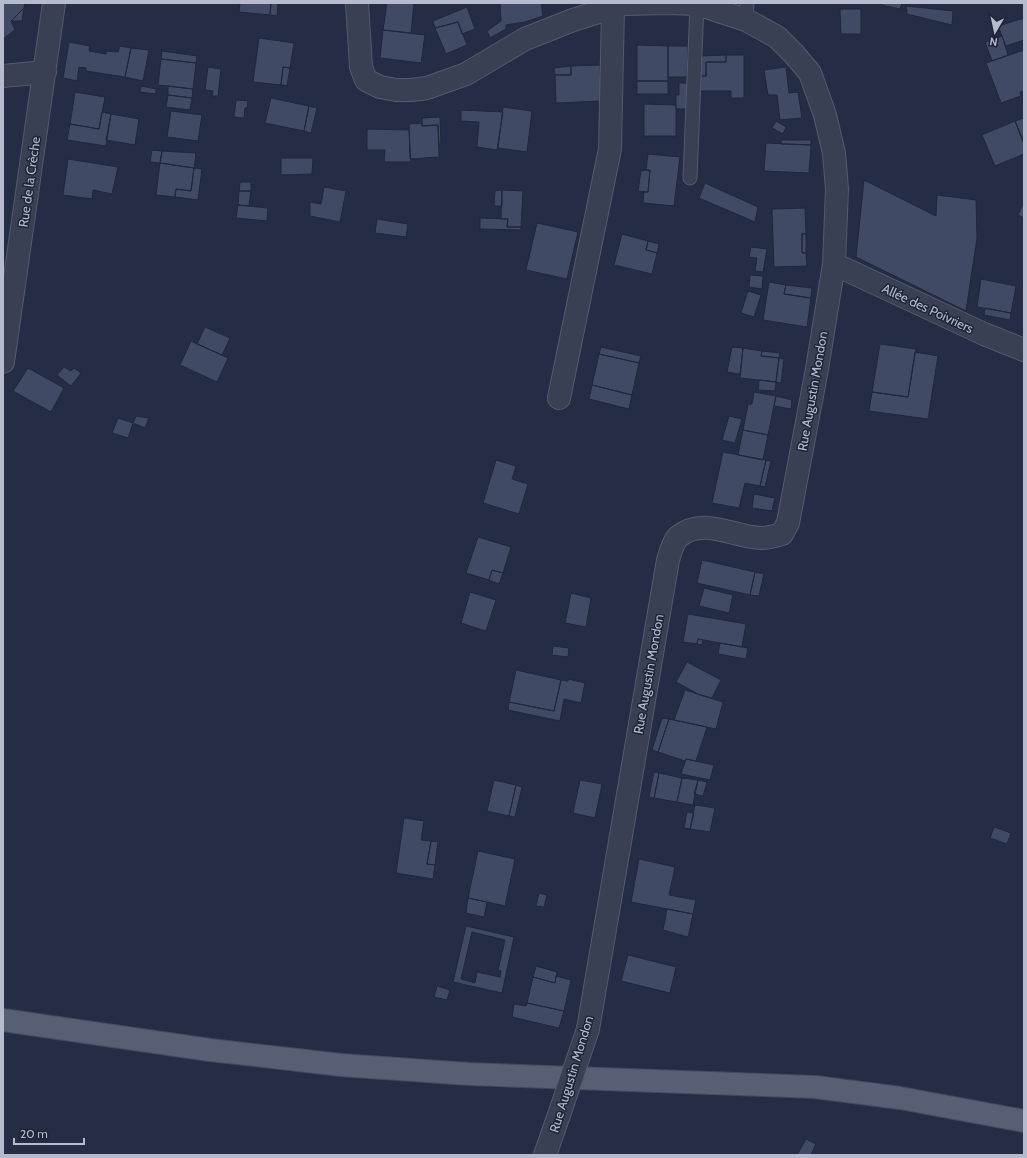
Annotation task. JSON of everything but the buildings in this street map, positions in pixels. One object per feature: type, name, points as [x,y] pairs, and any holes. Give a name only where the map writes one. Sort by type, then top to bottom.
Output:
[{"type":"main road","points":[[3,1020],[202,1049],[341,1065],[469,1074],[815,1087],[900,1098],[1024,1121]]},
{"type":"street","name":"Rue de la Crèche","points":[[3,362],[54,3]]},
{"type":"street","name":"Rue Augustin Mondon","points":[[357,3],[361,67],[366,80],[380,87],[396,90],[427,88],[448,82],[466,74],[525,39],[574,20],[624,4],[697,4],[747,11],[777,37],[810,73],[826,115],[834,153],[837,189],[834,264],[817,369],[788,523],[782,534],[772,538],[760,538],[702,527],[690,530],[677,538],[668,560],[588,1029],[545,1155]]},
{"type":"street","points":[[559,398],[610,149],[613,8]]},
{"type":"street","points":[[3,76],[44,72]]},
{"type":"street","name":"Allée des Poivriers","points":[[834,264],[984,334],[1024,350]]},
{"type":"lane","points":[[690,178],[697,4]]}]
